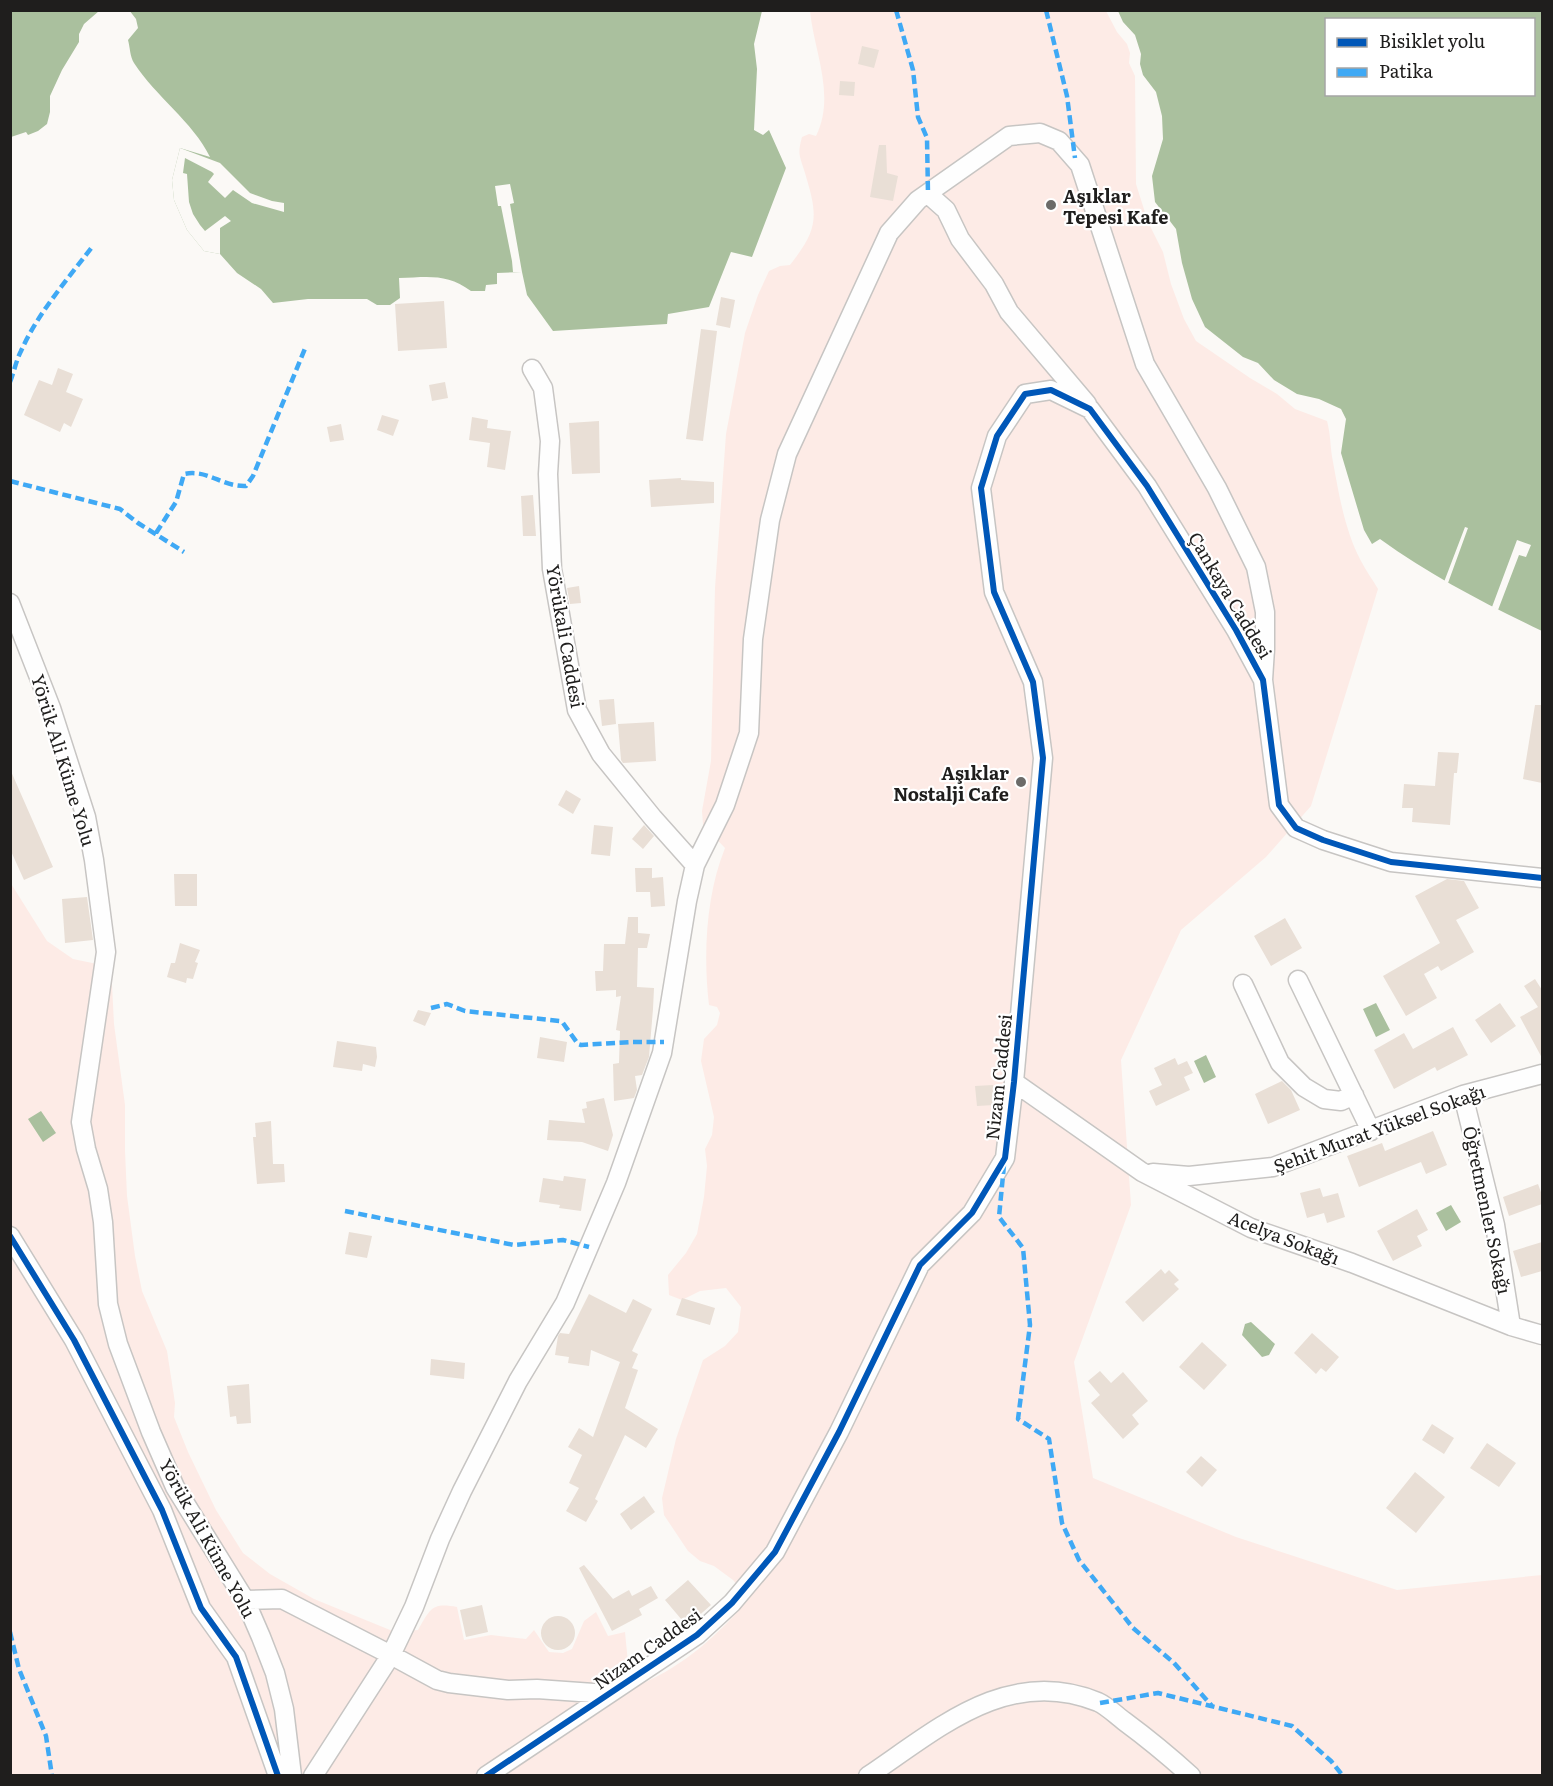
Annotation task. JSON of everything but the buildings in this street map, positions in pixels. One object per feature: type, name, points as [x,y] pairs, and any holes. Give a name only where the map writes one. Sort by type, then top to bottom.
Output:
[{"type":"street","points":[[313,1776],[391,1655],[462,1491],[518,1381],[565,1303],[616,1183],[662,1053],[687,902],[696,865],[724,805],[750,734],[753,639],[771,520],[787,454],[889,233],[918,200],[1009,136],[1040,133],[1059,141],[1080,165],[1145,364],[1217,488],[1256,567],[1265,612],[1263,680]]},
{"type":"street","points":[[928,194],[946,210],[960,239],[994,284],[1010,312],[1090,409]]},
{"type":"street","name":"Yörükali Caddesi","points":[[532,369],[543,388],[550,441],[548,474],[552,569],[577,711],[600,754],[696,865]]},
{"type":"street","name":"Nizam Caddesi","points":[[486,1776],[697,1635],[732,1603],[776,1552],[839,1432],[920,1265],[972,1213],[1005,1158],[1043,758],[1033,682],[994,592],[981,488],[997,436],[1025,394],[1051,390],[1090,409],[1147,486]]},
{"type":"street","name":"Çankaya Caddesi","points":[[1147,486],[1236,630],[1263,680],[1279,805],[1296,828],[1323,840],[1391,862],[1542,878]]},
{"type":"street","name":"Yörük Ali Küme Yolu","points":[[10,603],[51,708],[86,817],[94,860],[105,952],[81,1122],[98,1189],[103,1222],[108,1304],[118,1344],[151,1432],[175,1487],[245,1600],[275,1673],[284,1709],[292,1776]]},
{"type":"street","points":[[1298,980],[1371,1131]]},
{"type":"street","points":[[1243,984],[1280,1063],[1304,1087],[1324,1099],[1341,1101],[1354,1095]]},
{"type":"street","name":"Şehit Murat Yüksel Sokağı","points":[[1142,1172],[1189,1176],[1273,1167],[1464,1095],[1542,1074]]},
{"type":"street","name":"Acelya Sokağı","points":[[1014,1082],[1142,1172],[1251,1228],[1352,1263],[1510,1326],[1542,1335]]},
{"type":"street","name":"Öğretmenler Sokağı","points":[[1464,1095],[1495,1225],[1510,1326]]},
{"type":"street","points":[[10,1236],[74,1340],[162,1510],[201,1608],[236,1657],[278,1776]]},
{"type":"street","points":[[245,1600],[282,1599],[437,1680],[508,1690],[537,1689],[608,1694]]},
{"type":"street","points":[[867,1776],[972,1707],[1007,1694],[1043,1691],[1067,1692],[1100,1703],[1160,1748],[1191,1776]]},
{"type":"shaded area","points":[[129,10],[762,11],[754,44],[757,69],[754,130],[763,135],[769,130],[786,168],[752,257],[731,252],[709,307],[668,314],[667,324],[553,331],[527,295],[522,272],[497,273],[497,284],[486,285],[485,291],[471,291],[454,281],[437,277],[399,278],[400,298],[390,305],[377,305],[367,299],[308,299],[273,303],[261,289],[237,273],[220,254],[204,251],[187,230],[174,200],[172,180],[180,148],[210,157],[194,132],[134,63],[128,40],[138,28],[136,19]]},
{"type":"shaded area","points":[[10,11],[99,11],[84,24],[79,34],[79,42],[50,96],[47,124],[28,135],[26,132],[11,137]]},
{"type":"shaded area","points":[[810,11],[1106,11],[1117,32],[1127,44],[1130,53],[1129,63],[1135,76],[1136,184],[1148,222],[1163,252],[1171,284],[1184,319],[1196,341],[1277,394],[1295,409],[1327,421],[1332,457],[1347,525],[1355,549],[1378,589],[1311,806],[1266,857],[1181,930],[1121,1060],[1131,1205],[1074,1362],[1093,1478],[1236,1537],[1397,1590],[1542,1575],[1542,1775],[11,1775],[10,882],[47,941],[73,959],[111,965],[114,1024],[125,1105],[127,1196],[142,1291],[167,1351],[175,1403],[174,1417],[216,1510],[243,1553],[270,1574],[314,1599],[395,1632],[418,1630],[429,1612],[437,1607],[457,1607],[464,1640],[491,1635],[526,1639],[534,1630],[549,1652],[563,1653],[572,1649],[584,1621],[596,1612],[608,1636],[625,1632],[628,1663],[641,1684],[672,1668],[700,1648],[726,1625],[749,1599],[733,1580],[714,1566],[700,1561],[688,1551],[664,1515],[662,1498],[676,1439],[703,1360],[725,1346],[738,1332],[741,1307],[726,1288],[700,1291],[682,1300],[669,1295],[668,1275],[686,1253],[697,1234],[707,1166],[705,1149],[712,1135],[714,1117],[701,1061],[704,1039],[717,1025],[720,1013],[717,1007],[709,1005],[706,946],[710,905],[725,848],[703,825],[702,811],[711,761],[715,588],[726,434],[745,333],[758,295],[769,271],[790,265],[800,252],[811,231],[813,221],[812,200],[799,152],[802,137],[809,134],[816,136],[822,121],[824,105],[822,74]]},
{"type":"shaded area","points":[[1118,11],[1542,11],[1542,631],[1459,589],[1380,539],[1372,544],[1364,530],[1341,453],[1346,419],[1341,409],[1319,399],[1297,394],[1274,380],[1258,363],[1243,357],[1205,327],[1192,299],[1176,229],[1155,202],[1152,176],[1163,139],[1162,116],[1156,92],[1143,75],[1140,64],[1141,54],[1135,35],[1123,22]]},
{"type":"shaded area","points":[[1376,1003],[1390,1030],[1376,1037],[1363,1009]]},
{"type":"shaded area","points":[[1206,1055],[1216,1077],[1204,1083],[1194,1061]]},
{"type":"shaded area","points":[[41,1111],[56,1133],[43,1142],[28,1119]]},
{"type":"shaded area","points":[[1451,1205],[1461,1222],[1446,1231],[1436,1213]]},
{"type":"shaded area","points":[[1251,1322],[1275,1344],[1269,1355],[1262,1357],[1242,1335],[1245,1324]]},
{"type":"pier","points":[[180,148],[220,163],[250,193],[284,203],[284,212],[252,203],[233,190],[225,198],[208,182],[214,174],[212,172],[185,158],[183,173],[187,174],[189,202],[200,225],[205,231],[225,216],[231,221],[220,228],[220,254],[204,251],[187,230],[174,200],[172,180]]},
{"type":"pier","points":[[510,184],[514,203],[510,204],[522,272],[513,272],[495,186]]},
{"type":"pier","points":[[1465,527],[1468,528],[1448,583],[1444,582]]},
{"type":"pier","points":[[1517,540],[1531,545],[1526,557],[1519,555],[1498,610],[1492,607]]},
{"type":"marked path","points":[[896,10],[913,70],[918,117],[927,138],[928,194]]},
{"type":"marked path","points":[[1046,10],[1067,96],[1075,158]]},
{"type":"marked path","points":[[10,382],[19,355],[36,323],[92,247]]},
{"type":"marked path","points":[[156,533],[176,502],[184,474],[200,474],[237,486],[246,486],[253,476],[306,346]]},
{"type":"marked path","points":[[10,481],[120,509],[184,552]]},
{"type":"marked path","points":[[431,1008],[447,1004],[465,1011],[560,1021],[581,1045],[664,1042]]},
{"type":"marked path","points":[[1004,1165],[999,1217],[1023,1248],[1030,1325],[1018,1419],[1049,1439],[1062,1523],[1079,1560],[1133,1628],[1174,1663],[1212,1706]]},
{"type":"marked path","points":[[345,1211],[514,1245],[563,1240],[589,1247]]},
{"type":"marked path","points":[[10,1632],[19,1669],[46,1736],[52,1776]]},
{"type":"marked path","points":[[1100,1703],[1158,1693],[1292,1726],[1331,1761],[1343,1776]]},
{"type":"cycle path","points":[[486,1776],[697,1635],[732,1603],[775,1552],[839,1432],[920,1265],[972,1213],[1005,1158],[1043,758],[1033,682],[994,592],[981,488],[997,436],[1025,394],[1051,390],[1090,409],[1147,486],[1236,630],[1263,680],[1279,805],[1296,828],[1323,840],[1391,862],[1542,878]]},
{"type":"cycle path","points":[[10,1236],[74,1340],[162,1510],[201,1608],[236,1657],[278,1776]]},
{"type":"place","name":"Aşıklar Tepesi Kafe","points":[[1051,205]]},
{"type":"place","name":"Aşıklar Nostalji Cafe","points":[[1021,782]]}]
